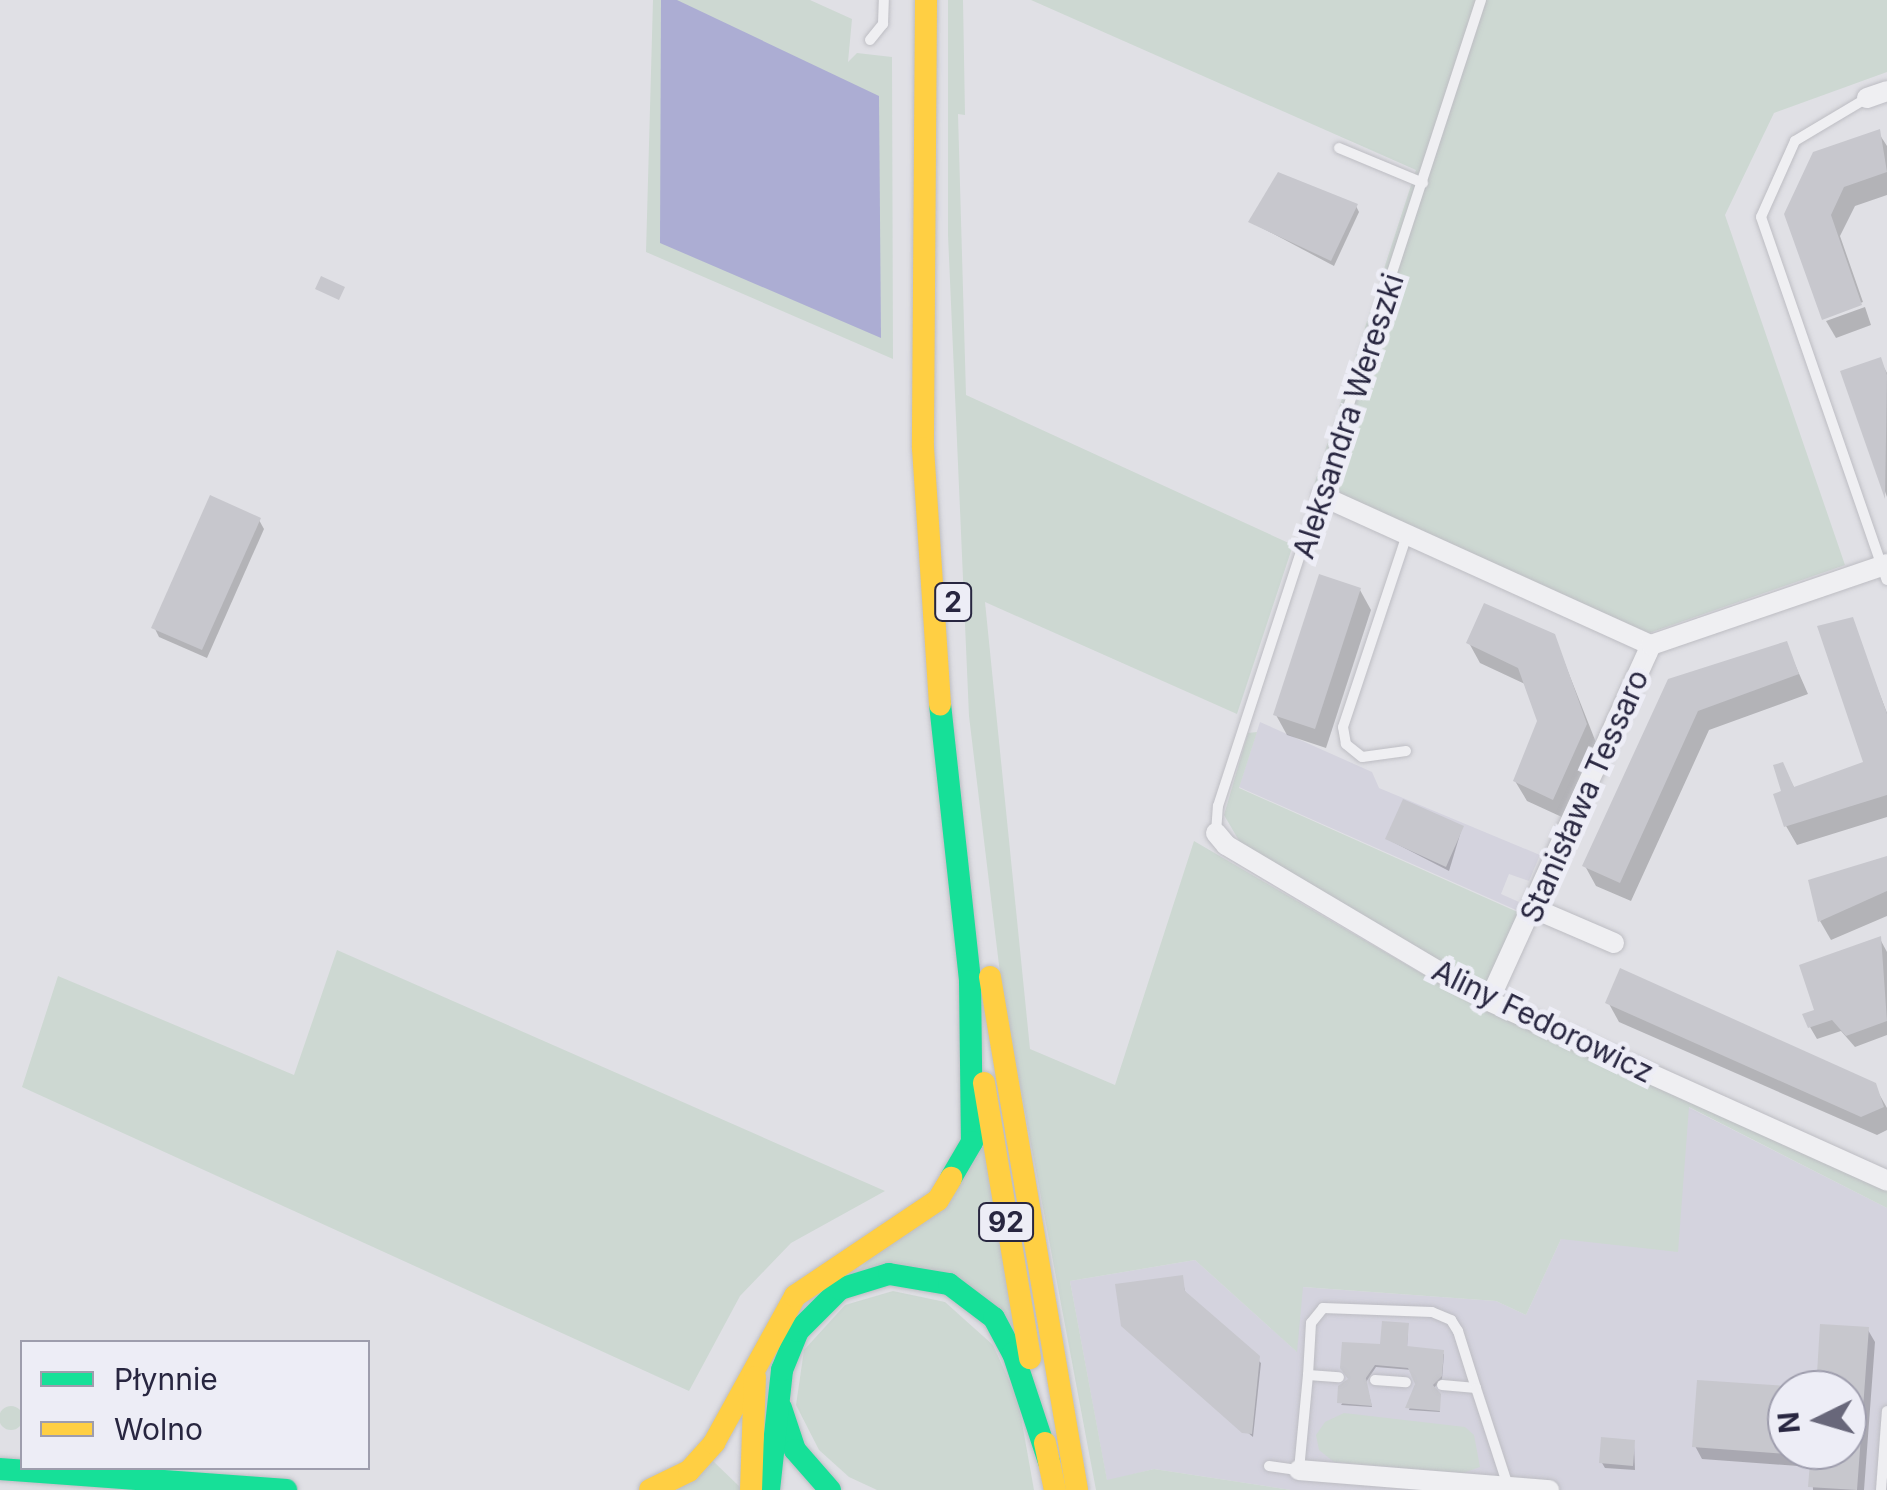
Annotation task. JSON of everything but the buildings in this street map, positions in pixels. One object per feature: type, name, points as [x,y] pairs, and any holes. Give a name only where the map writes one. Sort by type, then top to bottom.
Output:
[{"type":"main road","name":"2","points":[[926,0],[922,448],[936,662],[970,981]]},
{"type":"main road","name":"2","points":[[926,174],[956,652],[979,893],[1019,1175],[1077,1490]]},
{"type":"main road","points":[[650,1490],[699,1462],[756,1366],[777,1319],[810,1281],[920,1214],[958,1175],[974,1124],[970,981]]},
{"type":"main road","name":"92","points":[[970,981],[1055,1490]]},
{"type":"main road","points":[[769,1490],[778,1396],[798,1331],[827,1299],[876,1276],[922,1275],[969,1294],[1005,1332],[1049,1462]]},
{"type":"main road","points":[[750,1490],[756,1366]]},
{"type":"main road","points":[[778,1396],[795,1450],[830,1490]]},
{"type":"main road","points":[[0,1469],[112,1484],[286,1490]]},
{"type":"street","name":"Stanisława Tessaro","points":[[1322,496],[1651,644],[1535,908],[1489,1000]]},
{"type":"street","points":[[1651,644],[1886,570]]},
{"type":"street","name":"Aliny Fedorowicz","points":[[1216,832],[1226,845],[1489,1000],[1887,1181]]},
{"type":"street","points":[[1535,908],[1614,943]]},
{"type":"street","points":[[1300,1470],[1548,1490]]},
{"type":"lane","points":[[870,40],[883,24],[884,0]]},
{"type":"lane","name":"Aleksandra Wereszki","points":[[1216,832],[1218,806],[1481,0]]},
{"type":"lane","points":[[1877,94],[1795,141],[1761,217],[1886,570]]},
{"type":"lane","points":[[1339,148],[1423,183]]},
{"type":"lane","points":[[1406,752],[1362,758],[1346,744],[1343,728],[1407,535]]},
{"type":"lane","points":[[1269,1466],[1300,1470],[1312,1324],[1334,1304],[1441,1314],[1458,1332],[1508,1487]]},
{"type":"lane","points":[[1308,1375],[1339,1377]]},
{"type":"lane","points":[[1375,1380],[1406,1382]]},
{"type":"lane","points":[[1442,1385],[1476,1388]]},
{"type":"lane","points":[[1880,1490],[1887,1412]]},
{"type":"shaded area","points":[[653,0],[810,0],[852,19],[848,62],[857,53],[892,57],[893,359],[646,252]]},
{"type":"shaded area","points":[[948,0],[963,0],[965,115],[958,114],[966,395],[1293,545],[1237,714],[985,602],[1030,1049],[1115,1085],[1194,841],[1467,1000],[1887,1190],[1887,1208],[1689,1107],[1678,1252],[1561,1239],[1526,1315],[1496,1301],[1303,1287],[1297,1352],[1195,1260],[1070,1281],[1107,1480],[1154,1469],[1291,1490],[1096,1490],[1002,990],[969,716],[948,235]]},
{"type":"shaded area","points":[[1031,0],[1887,0],[1887,72],[1774,113],[1725,215],[1845,565],[1649,633],[1314,485],[1416,170]]},
{"type":"shaded area","points":[[1260,722],[1372,772],[1379,788],[1540,855],[1529,881],[1509,874],[1501,894],[1519,902],[1516,910],[1239,787]]},
{"type":"shaded area","points":[[1257,732],[1239,788],[1522,914],[1491,983],[1479,987],[1241,844],[1224,815],[1248,733]]},
{"type":"shaded area","points":[[337,950],[885,1191],[791,1243],[740,1296],[689,1391],[22,1087],[58,976],[294,1075]]},
{"type":"shaded area","points":[[1688,1107],[1887,1208],[1887,1490],[1291,1490],[1154,1469],[1107,1481],[1070,1281],[1195,1260],[1296,1351],[1302,1287],[1496,1301],[1526,1315],[1561,1239]]},
{"type":"shaded area","points":[[983,1138],[1016,1328],[885,1265],[766,1369]]},
{"type":"shaded area","points":[[893,1291],[945,1302],[993,1345],[1018,1400],[1034,1490],[877,1490],[849,1477],[819,1450],[796,1405],[804,1350],[845,1305]]},
{"type":"shaded area","points":[[6,1407],[19,1410],[20,1425],[16,1429],[6,1429],[0,1423],[0,1413]]},
{"type":"shaded area","points":[[1344,1413],[1465,1427],[1474,1435],[1480,1467],[1463,1473],[1334,1462],[1319,1450],[1316,1435],[1325,1422]]},
{"type":"shaded area","points":[[713,1461],[743,1490],[676,1490]]},
{"type":"water","points":[[661,0],[677,0],[879,96],[881,338],[660,243]]},
{"type":"traffic: fast","points":[[940,704],[970,981],[972,1142],[951,1178]]},
{"type":"traffic: fast","points":[[769,1490],[782,1370],[798,1331],[840,1289],[889,1274],[949,1284],[994,1318],[1013,1353],[1049,1462]]},
{"type":"traffic: fast","points":[[781,1408],[795,1450],[830,1490]]},
{"type":"traffic: fast","points":[[0,1469],[286,1490]]},
{"type":"traffic: slow","points":[[926,0],[923,448],[940,704]]},
{"type":"traffic: slow","points":[[990,977],[1077,1490]]},
{"type":"traffic: slow","points":[[984,1083],[1030,1358]]},
{"type":"traffic: slow","points":[[650,1490],[689,1471],[714,1443],[795,1296],[938,1200],[951,1178]]},
{"type":"traffic: slow","points":[[751,1490],[755,1377]]},
{"type":"traffic: slow","points":[[1045,1443],[1055,1490]]}]
